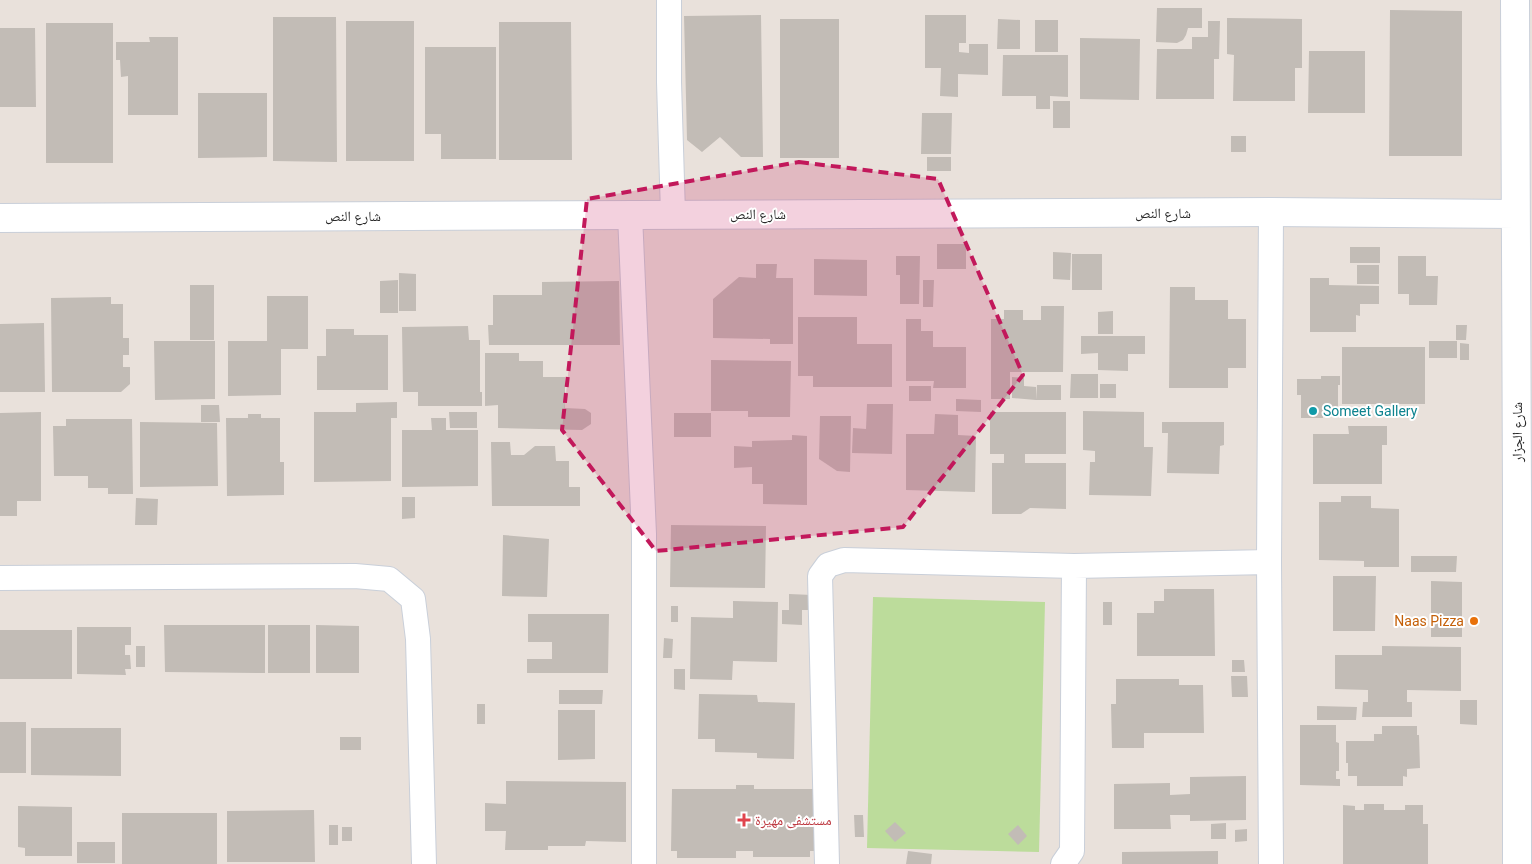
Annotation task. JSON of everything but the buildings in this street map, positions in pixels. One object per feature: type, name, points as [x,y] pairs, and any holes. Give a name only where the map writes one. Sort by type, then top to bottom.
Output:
[{"type":"street","points":[[669,0],[669,82],[673,214]]},
{"type":"street","name":"شارع الجزار","points":[[1515,0],[1523,117],[1515,214],[1525,497],[1517,864]]},
{"type":"street","points":[[1271,212],[1269,562],[1271,864]]},
{"type":"street","name":"شارع النص","points":[[0,218],[1271,212],[1515,214]]},
{"type":"street","points":[[630,215],[644,534],[644,864]]},
{"type":"street","points":[[827,864],[820,576],[828,565],[844,560],[1074,566],[1269,562]]},
{"type":"street","points":[[1063,864],[1072,851],[1074,566]]},
{"type":"street","points":[[0,578],[355,576],[389,579],[413,599],[418,639],[424,864]]},
{"type":"highlighted area","points":[[799,162],[938,179],[1023,375],[903,527],[656,551],[562,430],[587,199]]},
{"type":"green space","points":[[873,597],[1045,602],[1039,852],[867,848]]},
{"type":"place","name":"Someet Gallery","points":[[1313,411]]},
{"type":"place","name":"Naas Pizza","points":[[1474,621]]},
{"type":"place","name":"مستشفى مهيرة","points":[[744,820]]}]
